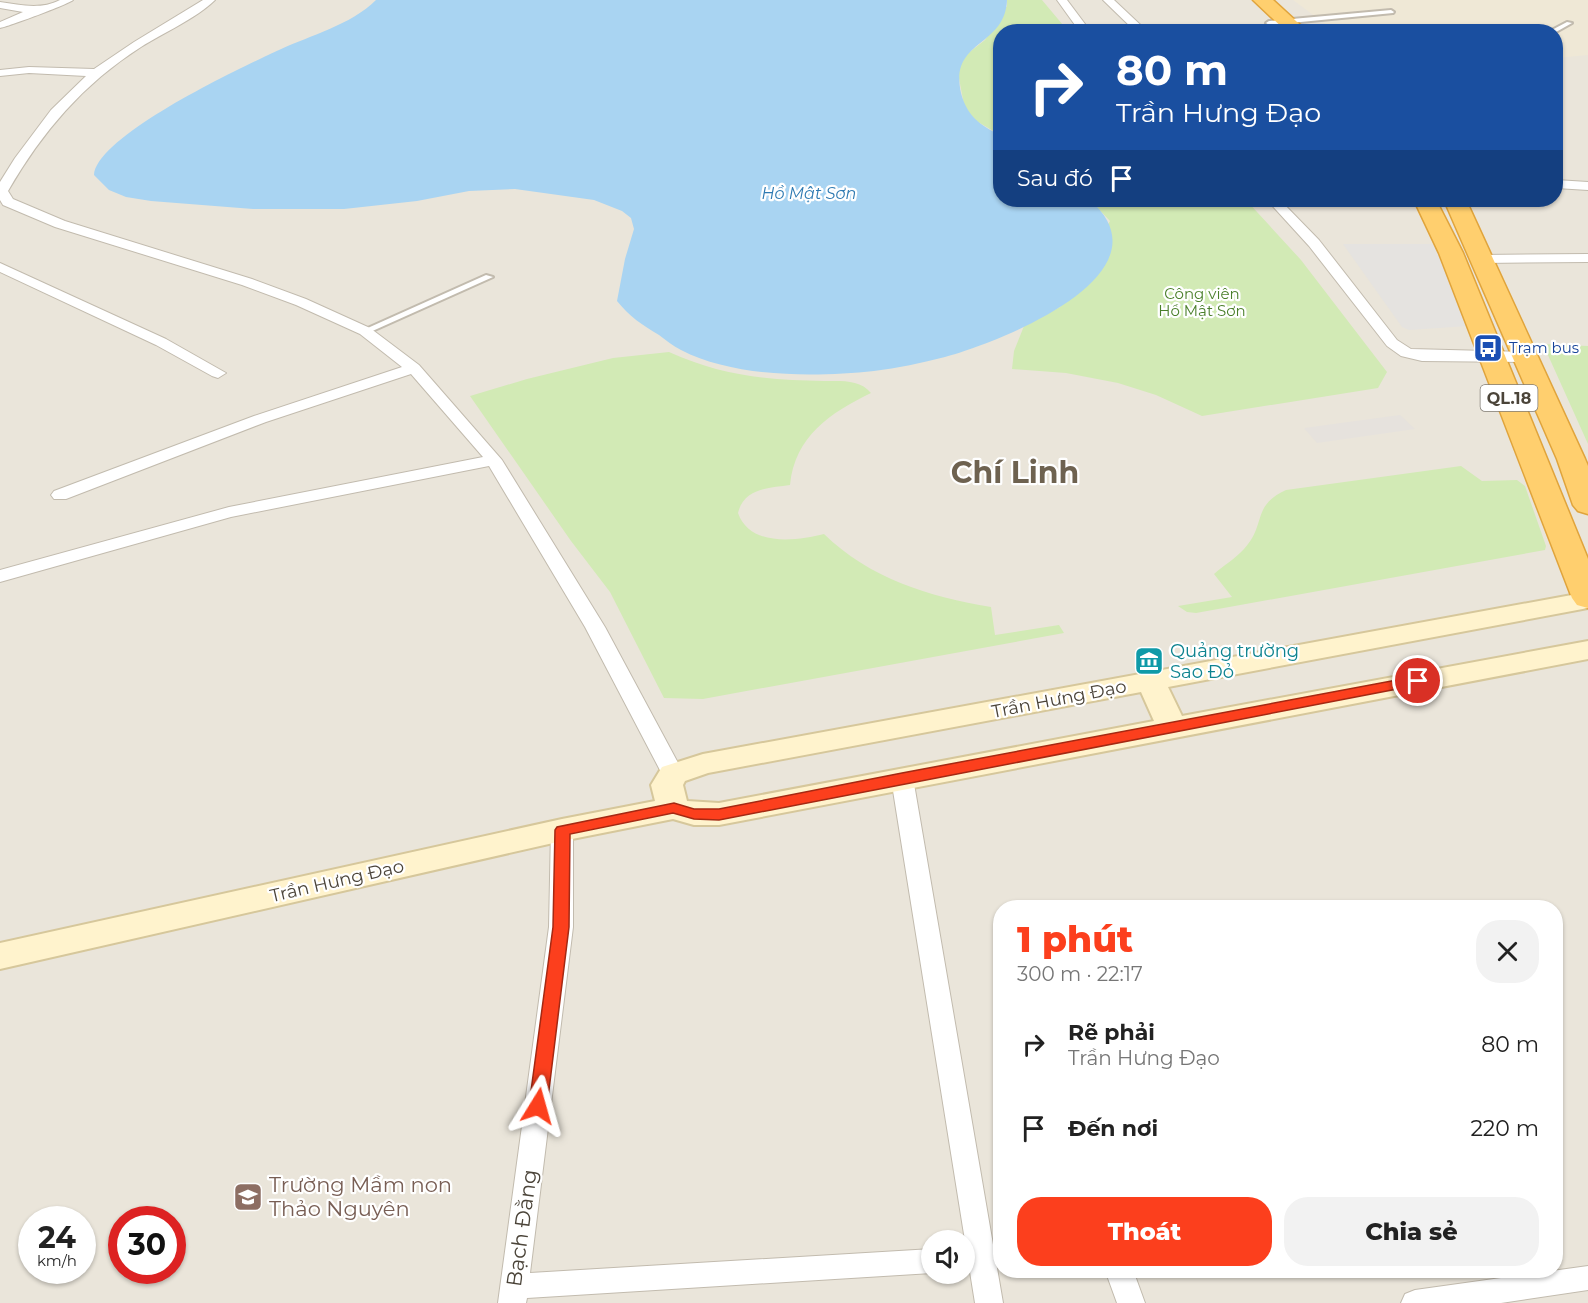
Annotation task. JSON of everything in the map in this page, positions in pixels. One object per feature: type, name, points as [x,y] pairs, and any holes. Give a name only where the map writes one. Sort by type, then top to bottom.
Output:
[{"type":"highway","points":[[1242,0],[1279,24]]},
{"type":"highway","points":[[1262,0],[1282,24]]},
{"type":"highway","name":"QL.18","points":[[1428,207],[1451,253],[1588,599]]},
{"type":"highway","name":"QL.18","points":[[1458,207],[1525,357],[1580,458],[1588,504]]},
{"type":"street","points":[[2,25],[36,10],[50,8],[68,0]]},
{"type":"street","points":[[210,0],[97,73],[50,118],[1,191],[3,199],[60,224],[247,282],[301,302],[365,331],[414,368],[494,460],[595,627],[673,774],[667,785],[674,808]]},
{"type":"street","points":[[1062,0],[1080,24]]},
{"type":"street","points":[[1108,0],[1134,24]]},
{"type":"street","points":[[0,5],[36,10]]},
{"type":"street","points":[[0,73],[29,70],[97,73]]},
{"type":"street","points":[[1563,184],[1588,186]]},
{"type":"street","points":[[1280,207],[1314,243],[1392,343],[1406,353],[1422,356],[1525,357]]},
{"type":"street","points":[[1482,259],[1588,258]]},
{"type":"street","points":[[0,267],[161,342],[218,373]]},
{"type":"street","points":[[60,495],[260,418],[414,368]]},
{"type":"street","points":[[0,576],[229,512],[494,460]]},
{"type":"street","name":"Trần Hưng Đạo","points":[[673,774],[703,764],[1588,599]]},
{"type":"street","name":"Trần Hưng Đạo","points":[[0,956],[562,830],[674,808],[694,814],[719,814],[1588,650]]},
{"type":"street","points":[[1151,682],[1172,727]]},
{"type":"street","points":[[902,778],[969,1230]]},
{"type":"street","name":"Bạch Đằng","points":[[513,1294],[561,927],[562,830]]},
{"type":"street","points":[[513,1294],[921,1262]]},
{"type":"street","points":[[975,1264],[989,1303]]},
{"type":"street","points":[[1122,1278],[1131,1303]]},
{"type":"street","points":[[1415,1303],[1588,1278]]},
{"type":"lane","points":[[1306,24],[1392,12]]},
{"type":"lane","points":[[1563,26],[1569,23]]},
{"type":"lane","points":[[365,331],[489,277]]},
{"type":"shaded area","points":[[0,0],[1588,0],[1588,1303],[0,1303]]},
{"type":"shaded area","points":[[1293,0],[1588,0],[1588,55],[1563,57],[1563,24],[1326,24]]},
{"type":"shaded area","points":[[1343,244],[1436,244],[1468,326],[1409,330],[1402,327]]},
{"type":"shaded area","points":[[1400,415],[1415,429],[1317,443],[1304,428]]},
{"type":"green space","points":[[1007,0],[1042,0],[1062,24],[995,24],[1007,6]]},
{"type":"green space","points":[[993,28],[993,131],[973,119],[964,105],[958,73],[967,54],[985,40]]},
{"type":"green space","name":"Công viên Hồ Mật Sơn","points":[[1097,207],[1252,207],[1301,260],[1387,372],[1378,388],[1202,416],[1156,395],[1118,383],[1066,373],[1012,369],[1014,351],[1024,326],[1060,307],[1110,221]]},
{"type":"green space","points":[[1543,344],[1588,346],[1588,444]]},
{"type":"green space","points":[[669,352],[708,367],[745,375],[856,383],[871,393],[842,409],[817,428],[799,453],[790,485],[758,491],[746,499],[738,513],[744,524],[753,532],[775,539],[824,534],[860,563],[880,574],[945,598],[991,607],[995,635],[1059,625],[1064,633],[703,699],[664,698],[610,592],[571,541],[470,396],[613,358]]},
{"type":"green space","points":[[1461,466],[1482,481],[1517,480],[1525,486],[1546,546],[1545,550],[1196,613],[1187,612],[1178,606],[1232,597],[1214,574],[1244,549],[1251,540],[1263,509],[1275,496],[1286,490]]},
{"type":"water","name":"Hồ Mật Sơn","points":[[376,0],[1007,0],[1004,16],[999,24],[993,24],[993,31],[970,52],[963,62],[959,75],[961,93],[967,108],[980,123],[993,131],[993,207],[1095,207],[1110,227],[1111,254],[1096,278],[1070,301],[1003,337],[970,349],[945,357],[874,371],[801,374],[750,371],[702,359],[681,350],[641,324],[626,311],[617,301],[625,259],[634,229],[631,218],[622,211],[594,200],[515,189],[469,191],[417,201],[344,209],[253,209],[126,197],[109,190],[94,175],[101,159],[119,141],[144,122],[205,86],[343,23]]},
{"type":"place","name":"Trạm bus","points":[[1488,348]]},
{"type":"place","name":"Quảng trường Sao Đỏ","points":[[1149,661]]},
{"type":"place","name":"Trường Mầm non Thảo Nguyên","points":[[248,1197]]},
{"type":"district","name":"Chí Linh","points":[[1015,473]]},
{"type":"route","points":[[538,1106],[561,927],[562,830],[674,808],[694,814],[719,814],[1418,681]]}]
